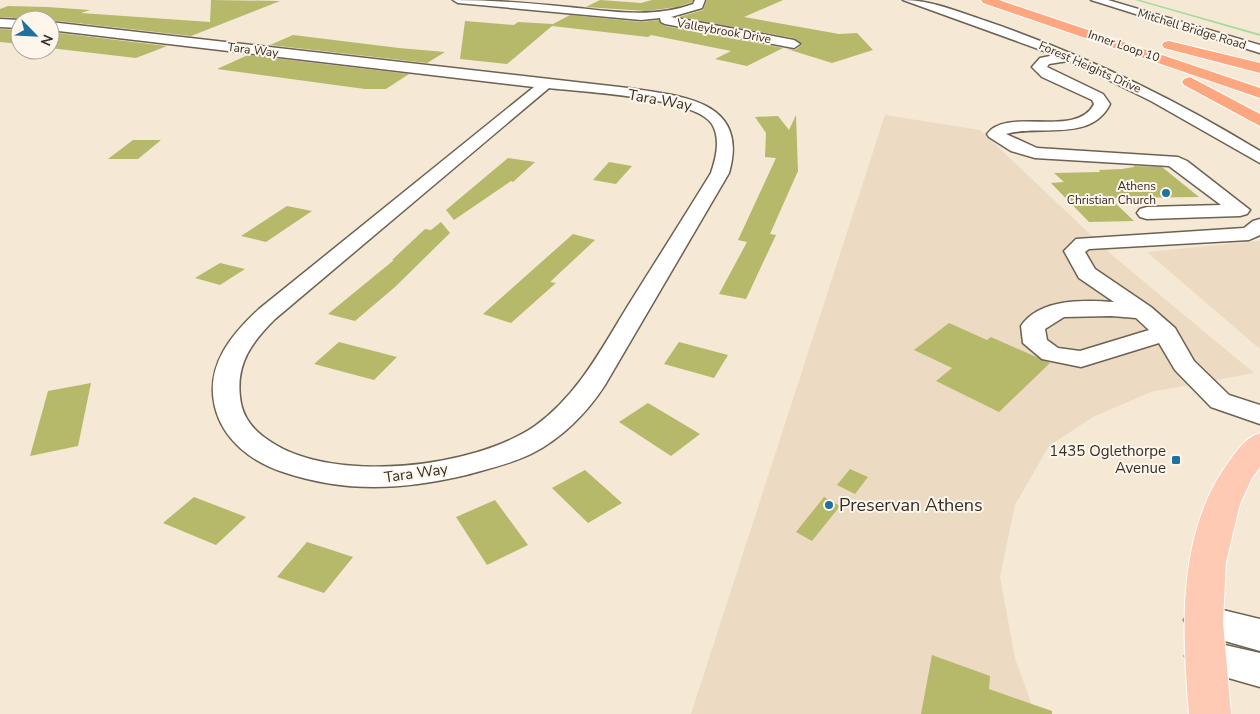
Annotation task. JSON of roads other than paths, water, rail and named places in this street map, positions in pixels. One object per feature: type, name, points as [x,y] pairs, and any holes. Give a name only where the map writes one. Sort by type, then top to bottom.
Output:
[{"type":"highway","name":"Inner Loop 10","points":[[988,0],[1260,93]]},
{"type":"highway","points":[[1022,0],[1260,78]]},
{"type":"highway","points":[[1122,33],[1260,68]]},
{"type":"highway","points":[[1094,36],[1177,75],[1260,121]]},
{"type":"main road","points":[[1210,714],[1203,656],[1202,620],[1208,550],[1238,475],[1260,444]]},
{"type":"street","name":"Valleybrook Drive","points":[[458,0],[653,17],[794,44]]},
{"type":"street","name":"Valleybrook Drive","points":[[653,17],[690,10],[698,6],[700,0]]},
{"type":"street","name":"Forest Heights Drive","points":[[908,0],[991,26],[1070,57],[1166,103],[1260,158]]},
{"type":"street","name":"Mitchell Bridge Road","points":[[1096,0],[1260,49]]},
{"type":"street","name":"Tara Way","points":[[60,27],[546,84],[653,97],[689,104],[710,113],[718,120],[725,141],[726,152],[720,173],[592,385],[576,406],[537,438],[514,450],[484,460],[402,477],[362,478],[326,474],[269,456],[248,441],[236,425],[228,407],[224,387],[227,367],[234,348],[267,314],[546,84]]},
{"type":"street","points":[[1070,57],[1045,61],[1039,66],[1047,74],[1098,97],[1102,104],[1100,110],[1067,125],[1003,128],[996,132],[997,136],[1017,147],[1045,154],[1172,161],[1181,165],[1260,224],[1249,234],[1083,243],[1074,251],[1087,273],[1143,312],[1166,333],[1184,365],[1220,401],[1260,415]]},
{"type":"street","points":[[1147,213],[1240,210]]},
{"type":"street","points":[[1143,312],[1110,309],[1059,310],[1033,326],[1035,343],[1051,354],[1081,359],[1166,333]]},
{"type":"street","points":[[1202,620],[1260,635]]},
{"type":"street","points":[[1203,656],[1260,670]]},
{"type":"waterway","points":[[1137,0],[1260,35]]},
{"type":"place","name":"Athens Christian Church","points":[[1166,193]]},
{"type":"place","name":"1435 Oglethorpe Avenue","points":[[1176,460]]},
{"type":"place","name":"Preservan Athens","points":[[829,505]]}]
